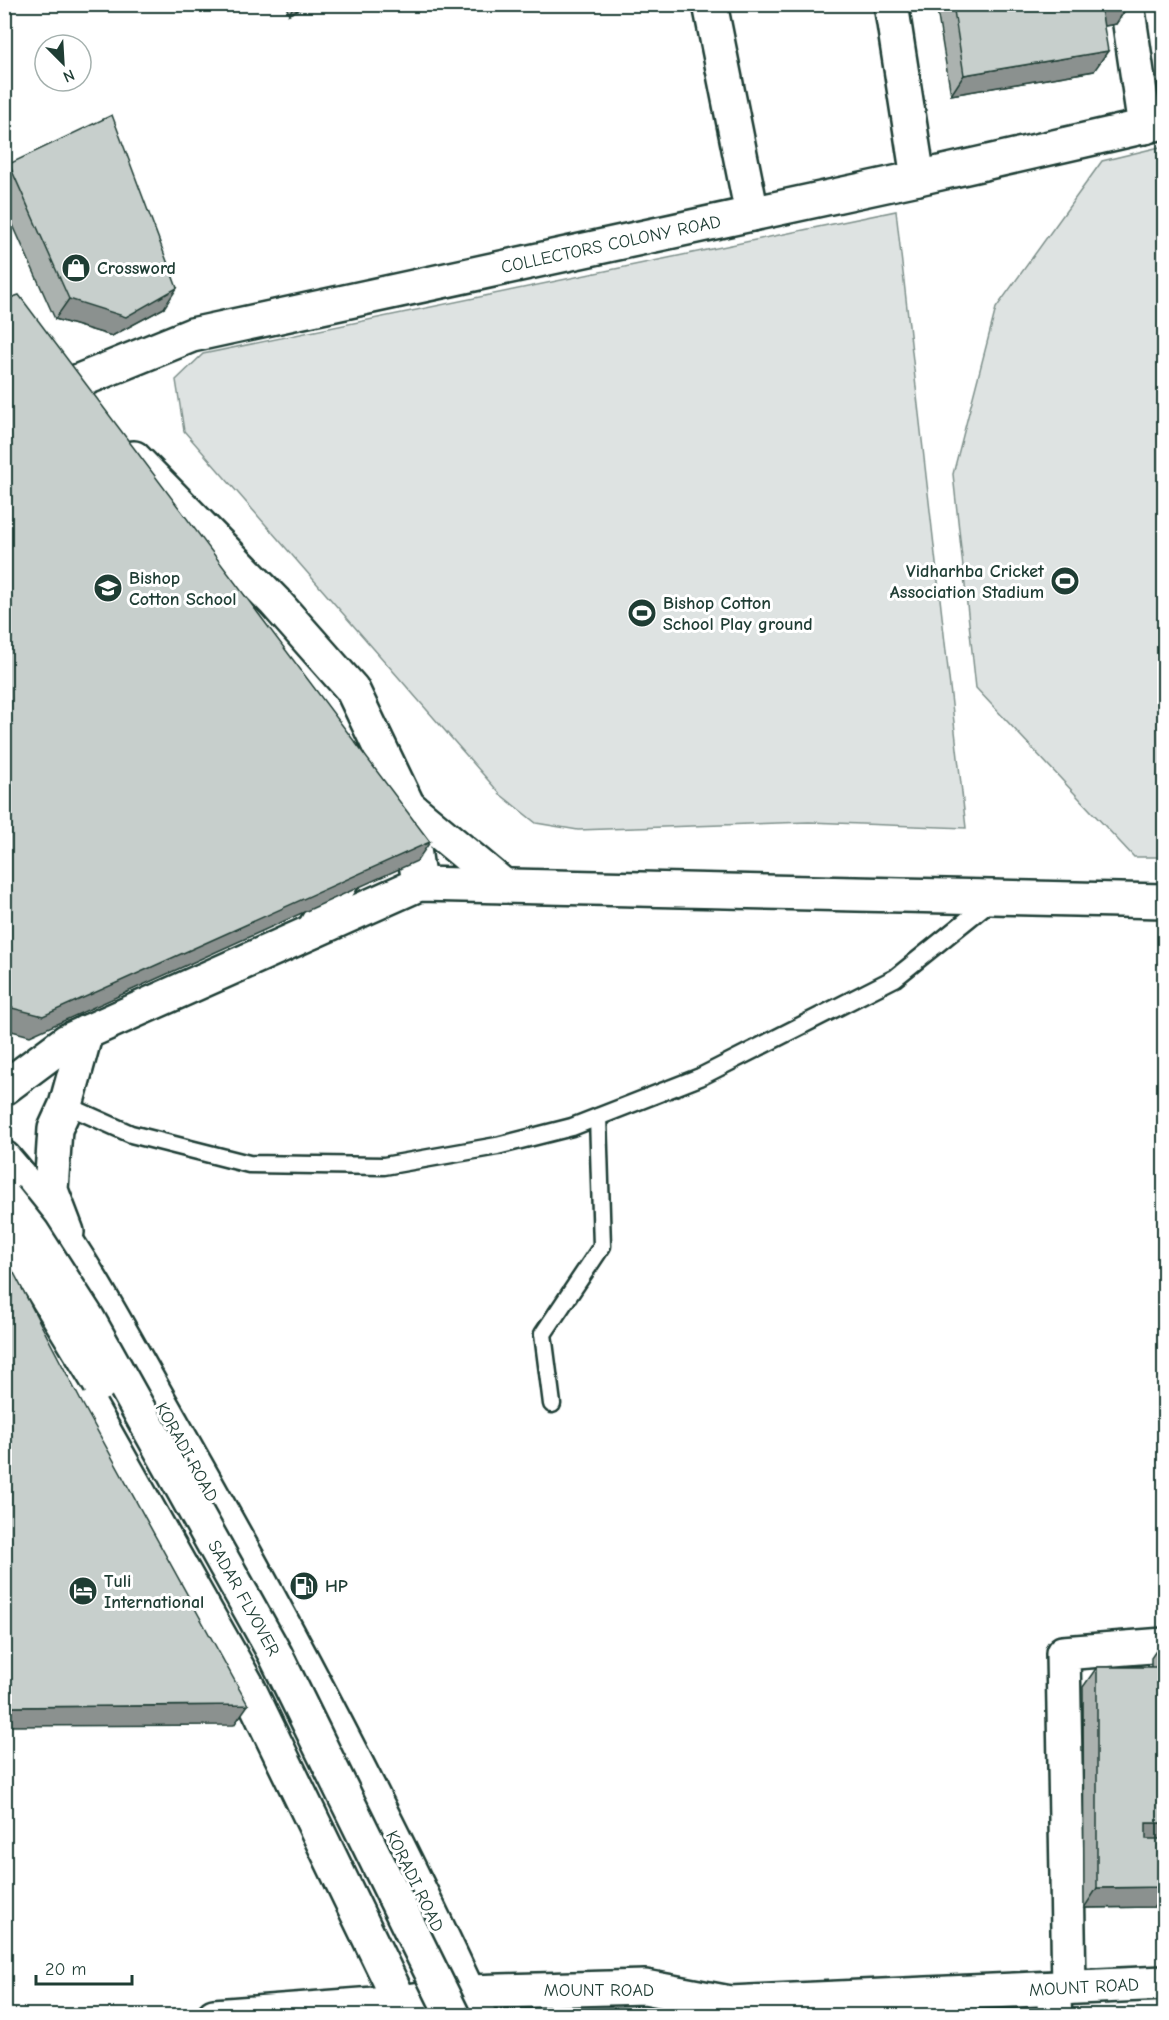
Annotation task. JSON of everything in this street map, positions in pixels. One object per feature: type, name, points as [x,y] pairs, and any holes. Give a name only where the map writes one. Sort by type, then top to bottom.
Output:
[{"type":"main road","points":[[710,4],[753,214]]},
{"type":"main road","points":[[891,4],[918,178]]},
{"type":"main road","points":[[1127,4],[1155,124]]},
{"type":"main road","name":"COLLECTORS COLONY ROAD","points":[[64,387],[192,335],[918,178],[1155,124]]},
{"type":"main road","points":[[42,360],[88,412]]},
{"type":"main road","points":[[113,436],[275,602],[352,689],[408,806],[419,884]]},
{"type":"main road","points":[[105,469],[199,555],[304,679]]},
{"type":"main road","points":[[326,706],[334,715],[371,796]]},
{"type":"main road","points":[[408,806],[504,886]]},
{"type":"main road","points":[[313,931],[376,844],[386,899]]},
{"type":"main road","points":[[4,1088],[66,1041],[419,884],[1164,902]]},
{"type":"main road","points":[[77,1259],[51,1190],[55,1129],[66,1105],[86,1032]]},
{"type":"main road","name":"KORADI ROAD","points":[[4,1158],[24,1180],[77,1259],[322,1696],[399,1845],[467,2008]]},
{"type":"main road","name":"SADAR FLYOVER","points":[[4,1197],[32,1232],[88,1319],[265,1635],[467,2008]]},
{"type":"main road","name":"SADAR FLYOVER","points":[[4,1235],[27,1264],[91,1369],[220,1591],[306,1756],[411,1972],[413,2011]]},
{"type":"main road","points":[[4,1271],[91,1408],[246,1683],[413,2011]]},
{"type":"main road","points":[[1059,1997],[1064,1653],[1164,1645]]},
{"type":"main road","name":"MOUNT ROAD","points":[[214,2016],[467,2008],[645,1987],[730,2003],[1059,1997],[1164,1983]]},
{"type":"main road","points":[[669,2016],[730,2003]]},
{"type":"lane","points":[[66,1105],[130,1134],[249,1164],[384,1166],[497,1146],[572,1127],[700,1077],[895,978],[995,898]]},
{"type":"lane","points":[[552,1404],[543,1334],[602,1246],[598,1117]]},
{"type":"shaded area","name":"Vidharhba Cricket Association Stadium","points":[[1164,146],[1164,857],[1134,857],[976,688],[953,474],[996,308],[1102,161]]},
{"type":"shaded area","name":"Bishop Cotton School Play ground","points":[[896,211],[966,828],[809,822],[578,830],[536,823],[501,795],[184,431],[176,380],[203,354]]},
{"type":"building","points":[[953,4],[1128,4],[1101,9],[1108,51],[964,75]]},
{"type":"building","points":[[112,115],[177,288],[126,317],[69,299],[9,164]]},
{"type":"building","name":"Bishop Cotton School","points":[[19,295],[430,842],[43,1016],[4,1006],[4,300]]},
{"type":"building","name":"Tuli International","points":[[4,1254],[81,1401],[248,1705],[4,1707]]},
{"type":"building","points":[[1097,1667],[1164,1667],[1164,1823],[1146,1823],[1146,1839],[1164,1839],[1164,1887],[1097,1888]]},
{"type":"place","name":"Crossword","points":[[76,268]]},
{"type":"place","name":"Vidharhba Cricket Association Stadium","points":[[1065,581]]},
{"type":"place","name":"Bishop Cotton School","points":[[108,588]]},
{"type":"place","name":"Bishop Cotton School Play ground","points":[[642,613]]},
{"type":"place","name":"HP","points":[[304,1586]]},
{"type":"place","name":"Tuli International","points":[[83,1591]]}]
